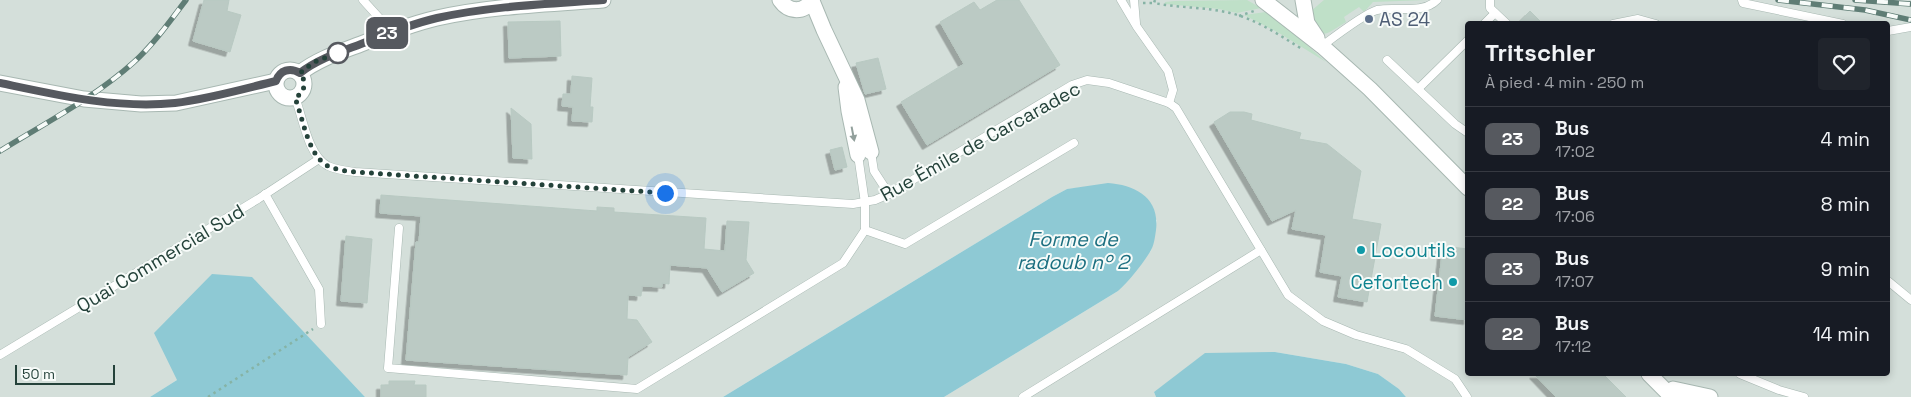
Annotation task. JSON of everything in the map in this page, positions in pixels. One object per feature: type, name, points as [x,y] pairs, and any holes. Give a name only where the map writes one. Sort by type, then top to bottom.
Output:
[{"type":"street","points":[[300,73],[314,62],[392,32],[436,18],[466,12],[520,6],[603,0]]},
{"type":"street","points":[[780,1],[788,8],[798,10],[804,9],[812,0],[846,78],[849,111],[865,154]]},
{"type":"street","points":[[1263,0],[1322,46],[1370,89],[1465,185]]},
{"type":"street","points":[[1303,0],[1307,23],[1322,46]]},
{"type":"street","points":[[798,10],[824,30]]},
{"type":"street","points":[[290,69],[300,73],[303,76],[303,91],[295,98],[281,95],[276,81],[278,76],[285,70],[290,69]]},
{"type":"street","points":[[0,83],[84,99],[161,104],[199,99],[276,81]]},
{"type":"street","points":[[1651,376],[1670,395],[1673,389],[1710,397]]},
{"type":"lane","points":[[363,0],[392,32]]},
{"type":"lane","points":[[1121,0],[1168,72],[1173,90],[1169,103],[1176,108],[1288,295],[1323,321],[1356,335],[1406,349],[1455,379],[1467,397]]},
{"type":"lane","points":[[1134,0],[1137,27]]},
{"type":"lane","points":[[1322,46],[1341,31],[1376,10],[1426,7],[1437,0]]},
{"type":"lane","points":[[1490,0],[1490,8],[1504,21]]},
{"type":"lane","points":[[1742,0],[1743,3],[1829,21]]},
{"type":"lane","points":[[1487,21],[1495,13]]},
{"type":"lane","points":[[1620,21],[1638,19],[1645,21]]},
{"type":"lane","points":[[1890,31],[1911,27]]},
{"type":"lane","points":[[1418,89],[1465,43]]},
{"type":"lane","points":[[1387,60],[1465,131]]},
{"type":"lane","name":"Rue Émile de Carcaradec","points":[[319,159],[327,165],[338,169],[355,172],[839,204],[865,203],[888,194],[1072,85],[1087,80],[1109,84],[1169,103]]},
{"type":"lane","points":[[295,98],[311,146],[319,159]]},
{"type":"lane","points":[[865,230],[905,244],[1074,143]]},
{"type":"lane","points":[[865,154],[888,194]]},
{"type":"lane","points":[[399,228],[388,368],[638,389],[843,263],[865,230],[865,154]]},
{"type":"lane","name":"Quai Commercial Sud","points":[[0,355],[319,159]]},
{"type":"lane","points":[[264,194],[320,289],[321,324]]},
{"type":"lane","points":[[1023,397],[1261,250]]},
{"type":"lane","points":[[1890,283],[1911,300]]},
{"type":"lane","points":[[1745,376],[1779,390],[1804,397]]},
{"type":"path","points":[[1154,0],[1154,3],[1177,8],[1221,11],[1239,16],[1270,30],[1303,50]]},
{"type":"path","points":[[208,397],[321,324]]},
{"type":"shaded area","points":[[0,0],[1911,0],[1911,397],[1406,397],[1399,389],[1378,374],[1346,364],[1275,352],[1154,392],[1156,397],[944,397],[1118,291],[1151,251],[1157,220],[1087,187],[1067,189],[1052,197],[723,397],[365,397],[309,338],[177,380],[150,397],[0,397]]},
{"type":"green space","points":[[1247,0],[1261,8],[1237,13],[1219,9],[1165,4],[1165,2],[1175,1]]},
{"type":"green space","points":[[1324,0],[1426,0],[1373,2],[1364,12],[1359,7],[1344,17],[1346,22],[1332,31],[1322,34],[1316,28],[1311,11]]},
{"type":"green space","points":[[1266,12],[1289,29],[1326,62],[1279,33],[1244,15]]},
{"type":"water","name":"Forme de radoub nº 2","points":[[1108,183],[1137,190],[1144,195],[1154,209],[1156,230],[1153,244],[1139,268],[1118,291],[944,397],[723,397],[1052,197],[1067,189]]},
{"type":"water","points":[[212,274],[252,277],[365,397],[150,397],[177,380],[154,333]]},
{"type":"water","points":[[1275,352],[1346,364],[1378,374],[1399,389],[1406,397],[1156,397],[1154,392],[1205,353]]},
{"type":"building","points":[[204,0],[229,0],[227,11],[241,15],[230,52],[193,41]]},
{"type":"building","points":[[997,0],[1019,0],[1060,65],[927,145],[901,102],[964,64],[940,22],[974,2],[980,10]]},
{"type":"building","points":[[1530,11],[1540,21],[1520,21]]},
{"type":"building","points":[[560,21],[561,56],[509,58],[508,22]]},
{"type":"building","points":[[878,58],[886,89],[865,94],[856,63]]},
{"type":"building","points":[[572,76],[592,78],[590,107],[593,107],[592,122],[572,121],[573,107],[562,106],[563,94],[571,94]]},
{"type":"building","points":[[511,108],[531,124],[532,159],[513,158]]},
{"type":"building","points":[[1230,112],[1252,114],[1251,120],[1301,133],[1299,139],[1327,144],[1361,171],[1352,219],[1381,224],[1367,302],[1338,297],[1342,276],[1320,272],[1326,235],[1292,229],[1296,210],[1272,221],[1214,122]]},
{"type":"building","points":[[842,147],[847,167],[835,170],[830,150]]},
{"type":"building","points":[[381,195],[597,211],[597,207],[614,208],[614,212],[706,218],[704,249],[725,251],[727,221],[749,222],[746,260],[754,273],[722,292],[707,268],[670,265],[669,284],[662,283],[662,287],[642,286],[641,296],[628,295],[627,319],[637,320],[652,342],[628,357],[627,375],[406,360],[416,242],[419,242],[421,216],[380,213]]},
{"type":"building","points":[[346,236],[372,239],[367,303],[341,301]]},
{"type":"building","name":"Cefortech","points":[[1443,246],[1465,249],[1465,320],[1435,316]]},
{"type":"building","points":[[1536,376],[1605,376],[1626,397],[1556,397]]},
{"type":"building","points":[[389,381],[415,381],[414,385],[426,385],[426,397],[381,397],[381,385],[389,385]]},
{"type":"railway","points":[[0,151],[69,110],[119,75],[148,48],[186,0]]},
{"type":"railway","points":[[1778,0],[1865,10],[1911,20]]},
{"type":"railway","points":[[1855,0],[1911,4]]},
{"type":"bus line","name":"23","points":[[0,83],[84,99],[141,104],[176,103],[276,81],[281,72],[285,70],[295,70],[300,73],[314,62],[392,32],[436,18],[479,10],[603,0]]},
{"type":"place","name":"AS 24","points":[[1369,19]]},
{"type":"place","name":"Locoutils","points":[[1361,250]]},
{"type":"place","name":"Cefortech","points":[[1453,282]]},
{"type":"route","points":[[338,53],[344,51],[314,62],[300,73],[304,81],[303,91],[295,98],[311,146],[319,159],[327,165],[355,172],[665,193]]}]
